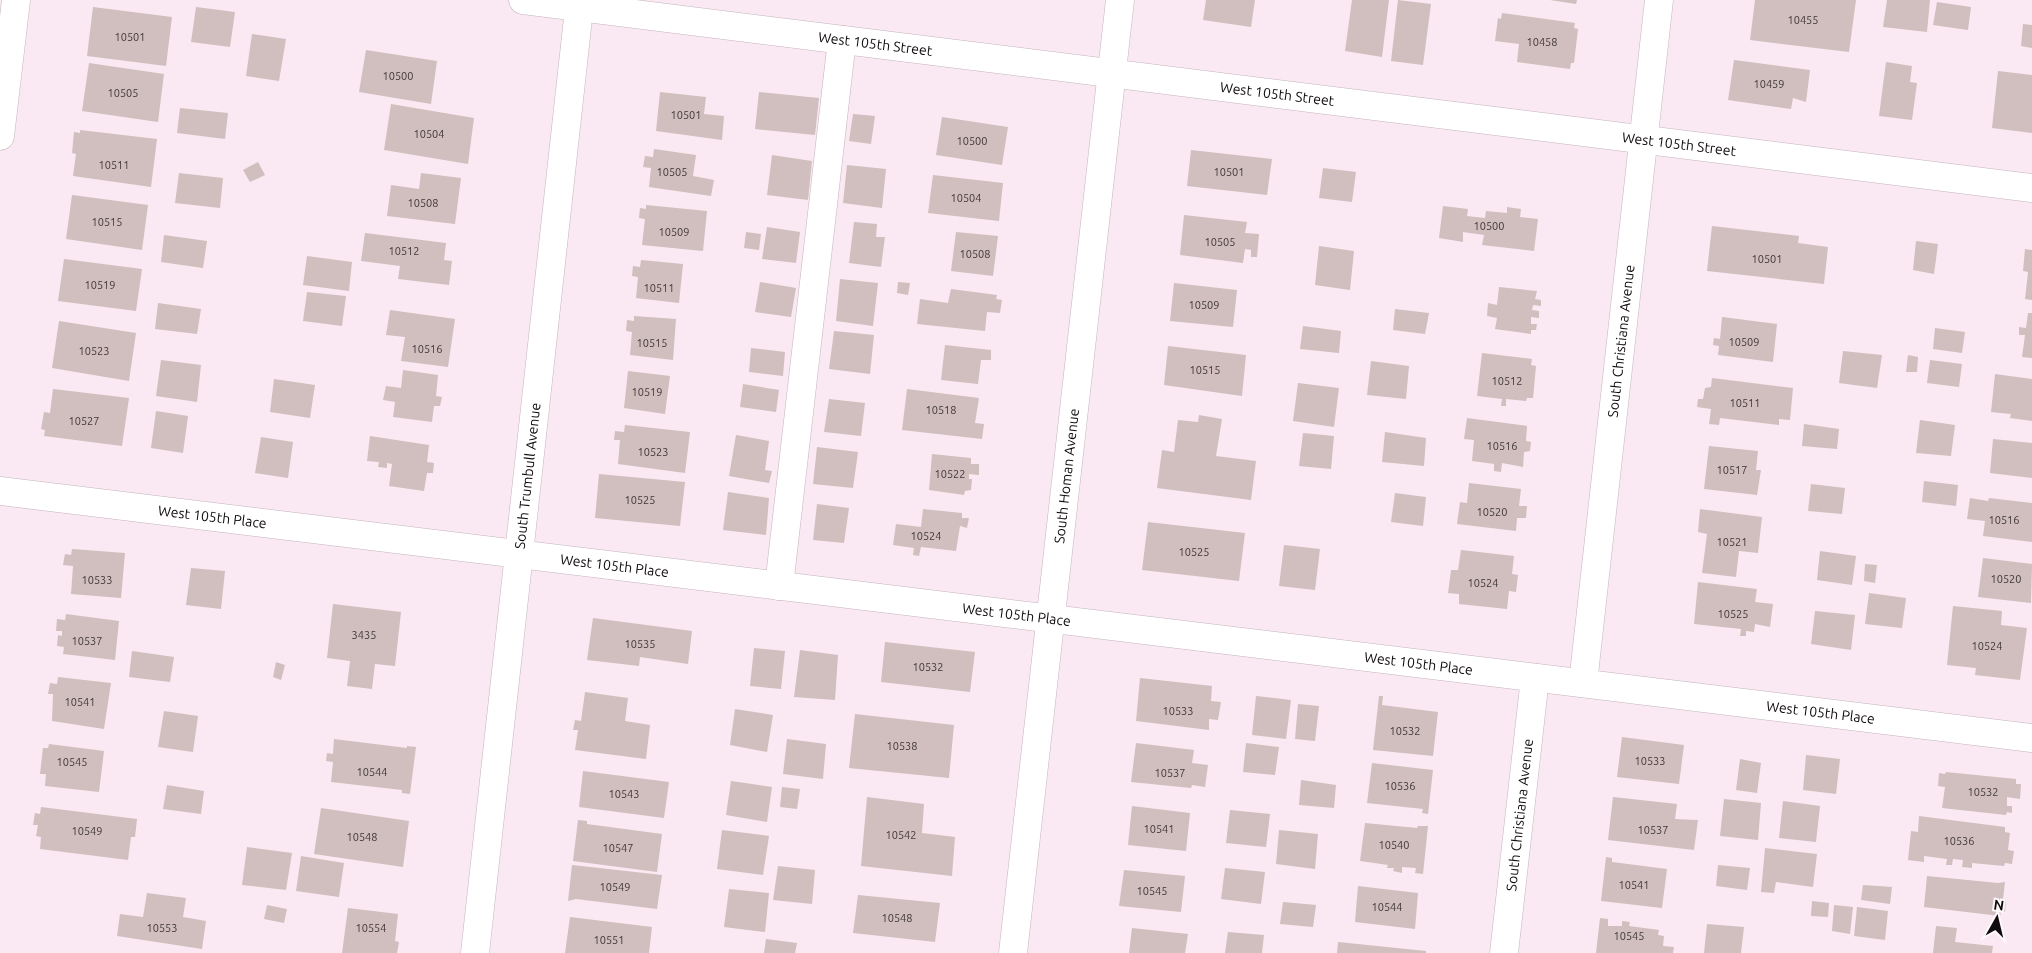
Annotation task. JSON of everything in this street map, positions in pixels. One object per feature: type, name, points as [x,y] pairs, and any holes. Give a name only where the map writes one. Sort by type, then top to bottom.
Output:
[{"type":"street","points":[[0,136],[16,0]]},
{"type":"street","name":"West 105th Street","points":[[523,0],[580,4],[842,40],[2032,188]]},
{"type":"street","name":"South Homan Avenue","points":[[1013,953],[1120,0]]},
{"type":"street","name":"South Christiana Avenue","points":[[1583,683],[1659,0]]},
{"type":"street","name":"South Trumbull Avenue","points":[[475,953],[580,4]]},
{"type":"street","points":[[779,586],[842,40]]},
{"type":"street","name":"West 105th Place","points":[[0,491],[2032,738]]},
{"type":"street","name":"South Christiana Avenue","points":[[1504,953],[1535,678]]},
{"type":"building","points":[[1206,0],[1255,0],[1251,27],[1203,20]]},
{"type":"building","points":[[1352,0],[1389,0],[1382,57],[1345,51]]},
{"type":"building","points":[[1398,0],[1431,4],[1423,65],[1391,61]]},
{"type":"building","points":[[1550,0],[1577,0],[1576,4]]},
{"type":"building","points":[[1755,0],[1856,0],[1849,52],[1750,40]]},
{"type":"building","points":[[1887,0],[1930,0],[1927,32],[1883,27]]},
{"type":"building","points":[[1937,2],[1971,7],[1968,30],[1933,25]]},
{"type":"building","points":[[93,7],[172,17],[166,66],[87,56]]},
{"type":"building","points":[[196,7],[235,12],[230,47],[191,42]]},
{"type":"building","points":[[1502,13],[1575,23],[1574,28],[1578,29],[1574,63],[1571,63],[1570,69],[1517,62],[1519,44],[1495,41],[1498,18],[1501,19]]},
{"type":"building","points":[[2023,24],[2032,25],[2032,48],[2021,46]]},
{"type":"building","points":[[252,34],[286,39],[279,81],[246,76]]},
{"type":"building","points":[[366,50],[437,61],[431,104],[359,92]]},
{"type":"building","points":[[1734,60],[1810,70],[1806,102],[1793,98],[1791,109],[1728,100]]},
{"type":"building","points":[[1886,62],[1912,66],[1910,82],[1917,83],[1912,120],[1879,116]]},
{"type":"building","points":[[89,63],[164,74],[158,122],[82,111]]},
{"type":"building","points":[[1998,71],[2032,75],[2032,133],[1992,128]]},
{"type":"building","points":[[660,92],[706,97],[704,114],[724,116],[722,140],[656,131]]},
{"type":"building","points":[[759,92],[819,98],[815,135],[755,129]]},
{"type":"building","points":[[391,104],[474,118],[468,164],[384,150]]},
{"type":"building","points":[[180,108],[228,113],[225,139],[177,133]]},
{"type":"building","points":[[853,114],[875,116],[871,144],[849,141]]},
{"type":"building","points":[[942,117],[1008,127],[1002,165],[936,155]]},
{"type":"building","points":[[80,130],[157,139],[151,187],[73,176],[76,154],[72,153],[74,132],[80,133]]},
{"type":"building","points":[[654,149],[696,155],[693,176],[714,180],[711,196],[649,187],[651,168],[643,167],[645,156],[653,157]]},
{"type":"building","points":[[1191,150],[1272,159],[1267,195],[1187,186]]},
{"type":"building","points":[[772,155],[812,161],[808,200],[767,195]]},
{"type":"building","points":[[258,162],[265,175],[250,182],[243,170]]},
{"type":"building","points":[[847,165],[886,169],[882,208],[843,203]]},
{"type":"building","points":[[1323,168],[1356,172],[1352,202],[1319,198]]},
{"type":"building","points":[[179,173],[223,178],[220,208],[175,203]]},
{"type":"building","points":[[421,173],[461,178],[455,224],[387,216],[391,185],[419,189]]},
{"type":"building","points":[[933,175],[1003,183],[999,221],[928,213]]},
{"type":"building","points":[[72,195],[148,205],[142,250],[66,239]]},
{"type":"building","points":[[646,205],[707,211],[703,251],[642,245],[645,219],[639,218],[640,208],[646,209]]},
{"type":"building","points":[[1443,206],[1468,209],[1467,216],[1485,218],[1486,211],[1507,213],[1507,207],[1521,209],[1520,217],[1538,219],[1534,251],[1482,245],[1484,235],[1463,232],[1463,242],[1439,238]]},
{"type":"building","points":[[1184,215],[1247,222],[1245,233],[1259,234],[1257,257],[1251,257],[1251,250],[1245,249],[1243,263],[1180,255]]},
{"type":"building","points":[[854,222],[877,224],[876,237],[885,237],[881,267],[849,263]]},
{"type":"building","points":[[1712,226],[1799,236],[1798,243],[1828,247],[1824,284],[1707,271]]},
{"type":"building","points":[[767,227],[800,232],[796,263],[762,259]]},
{"type":"building","points":[[746,232],[761,234],[759,250],[744,248]]},
{"type":"building","points":[[956,232],[998,236],[993,276],[951,271]]},
{"type":"building","points":[[365,233],[446,243],[444,260],[452,261],[449,285],[398,279],[400,266],[361,261]]},
{"type":"building","points":[[164,235],[207,241],[203,268],[161,262]]},
{"type":"building","points":[[1916,241],[1938,244],[1934,274],[1913,270]]},
{"type":"building","points":[[1319,246],[1354,251],[1350,290],[1315,285]]},
{"type":"building","points":[[2025,249],[2032,250],[2032,300],[2025,299],[2028,272],[2023,271]]},
{"type":"building","points":[[307,256],[352,262],[349,291],[303,285]]},
{"type":"building","points":[[64,259],[142,269],[136,311],[58,301]]},
{"type":"building","points":[[641,260],[683,264],[679,303],[636,298],[638,277],[632,276],[633,266],[640,267]]},
{"type":"building","points":[[840,279],[878,283],[873,326],[836,321]]},
{"type":"building","points":[[760,282],[796,288],[791,317],[755,312]]},
{"type":"building","points":[[898,282],[910,283],[908,295],[897,293]]},
{"type":"building","points":[[1174,283],[1237,290],[1233,327],[1170,321]]},
{"type":"building","points":[[1499,287],[1537,291],[1535,299],[1541,300],[1541,306],[1533,305],[1532,310],[1539,311],[1539,318],[1531,317],[1531,324],[1537,324],[1536,330],[1531,330],[1531,334],[1495,329],[1497,318],[1487,316],[1488,303],[1497,305]]},
{"type":"building","points":[[951,289],[997,295],[996,299],[1002,300],[1000,313],[987,312],[985,331],[917,324],[920,299],[948,303]]},
{"type":"building","points":[[307,292],[346,296],[342,326],[303,321]]},
{"type":"building","points":[[158,303],[201,309],[197,334],[155,329]]},
{"type":"building","points":[[1395,309],[1429,313],[1425,334],[1393,330]]},
{"type":"building","points":[[390,310],[455,319],[448,367],[401,361],[405,337],[386,335]]},
{"type":"building","points":[[2028,313],[2032,313],[2032,358],[2022,357],[2025,335],[2019,335],[2019,327],[2026,328]]},
{"type":"building","points":[[634,316],[676,319],[673,360],[630,355],[632,332],[626,331],[627,320],[634,321]]},
{"type":"building","points":[[1722,317],[1777,324],[1773,362],[1718,355],[1719,346],[1713,345],[1714,338],[1720,339]]},
{"type":"building","points":[[59,321],[136,333],[129,381],[52,368]]},
{"type":"building","points":[[1303,326],[1341,331],[1339,353],[1300,349]]},
{"type":"building","points":[[1935,328],[1965,332],[1962,353],[1933,349]]},
{"type":"building","points":[[834,331],[874,335],[870,374],[829,369]]},
{"type":"building","points":[[945,345],[991,350],[991,360],[981,360],[978,384],[941,380]]},
{"type":"building","points":[[1168,346],[1246,355],[1242,396],[1164,385]]},
{"type":"building","points":[[751,348],[785,352],[783,376],[749,372]]},
{"type":"building","points":[[1843,351],[1882,355],[1877,388],[1839,383]]},
{"type":"building","points":[[1482,353],[1532,359],[1531,365],[1536,366],[1533,398],[1527,398],[1526,401],[1506,399],[1506,406],[1501,406],[1502,399],[1477,396]]},
{"type":"building","points":[[1908,355],[1918,357],[1917,372],[1906,372]]},
{"type":"building","points":[[161,360],[201,365],[197,402],[156,396]]},
{"type":"building","points":[[1930,360],[1962,364],[1959,387],[1927,383]]},
{"type":"building","points":[[1371,361],[1409,366],[1406,399],[1367,395]]},
{"type":"building","points":[[403,370],[438,375],[436,396],[442,397],[440,406],[434,406],[432,422],[393,417],[395,402],[383,400],[386,386],[401,388]]},
{"type":"building","points":[[628,371],[670,376],[665,414],[624,408]]},
{"type":"building","points":[[1995,374],[2032,379],[2032,421],[2010,418],[2011,414],[1991,412]]},
{"type":"building","points":[[1712,378],[1793,388],[1790,420],[1779,419],[1779,425],[1720,418],[1719,425],[1709,424],[1711,409],[1697,407],[1698,399],[1703,399],[1705,388],[1711,387]]},
{"type":"building","points":[[274,379],[315,385],[310,418],[270,412]]},
{"type":"building","points":[[1298,383],[1339,388],[1334,427],[1293,421]]},
{"type":"building","points":[[743,384],[779,390],[776,412],[740,407]]},
{"type":"building","points":[[53,389],[129,398],[122,446],[44,436],[45,430],[41,429],[44,412],[50,413]]},
{"type":"building","points":[[907,389],[979,398],[975,423],[984,424],[982,439],[902,430]]},
{"type":"building","points":[[829,399],[865,403],[861,436],[824,432]]},
{"type":"building","points":[[156,411],[188,416],[183,453],[151,448]]},
{"type":"building","points":[[1199,415],[1222,419],[1216,456],[1256,461],[1251,500],[1157,488],[1162,450],[1174,452],[1178,420],[1198,422]]},
{"type":"building","points":[[1467,418],[1527,426],[1526,441],[1531,442],[1530,451],[1524,452],[1523,467],[1502,463],[1501,472],[1494,471],[1494,464],[1472,461],[1474,440],[1464,439]]},
{"type":"building","points":[[1920,420],[1955,425],[1951,456],[1916,453]]},
{"type":"building","points":[[1804,424],[1839,429],[1837,449],[1802,446]]},
{"type":"building","points":[[625,425],[690,432],[685,473],[618,464],[620,440],[614,440],[615,431],[624,432]]},
{"type":"building","points":[[1385,432],[1426,438],[1424,466],[1382,462]]},
{"type":"building","points":[[1303,433],[1334,436],[1331,469],[1299,466]]},
{"type":"building","points":[[736,435],[769,441],[765,470],[772,471],[769,483],[729,476]]},
{"type":"building","points":[[370,436],[429,445],[427,462],[434,463],[433,473],[427,473],[424,491],[389,486],[392,464],[387,463],[387,468],[378,467],[379,462],[367,461]]},
{"type":"building","points":[[261,437],[293,442],[288,478],[255,473]]},
{"type":"building","points":[[1993,439],[2032,443],[2032,478],[1990,473]]},
{"type":"building","points":[[1709,446],[1758,451],[1756,470],[1761,470],[1757,495],[1704,489]]},
{"type":"building","points":[[817,447],[858,452],[853,488],[813,484]]},
{"type":"building","points":[[932,454],[971,458],[971,464],[979,464],[979,475],[969,474],[969,479],[972,479],[971,490],[965,491],[964,495],[929,490]]},
{"type":"building","points":[[599,474],[685,482],[680,526],[595,518]]},
{"type":"building","points":[[1924,481],[1958,485],[1956,506],[1922,502]]},
{"type":"building","points":[[1469,483],[1521,489],[1519,506],[1527,506],[1526,518],[1517,518],[1516,531],[1457,524],[1460,502],[1467,503]]},
{"type":"building","points":[[1811,484],[1845,488],[1842,514],[1808,511]]},
{"type":"building","points":[[728,492],[769,498],[766,535],[723,530]]},
{"type":"building","points":[[1395,493],[1426,497],[1423,526],[1391,522]]},
{"type":"building","points":[[1970,498],[1988,501],[1989,498],[2032,503],[2032,542],[1983,536],[1985,521],[1967,519]]},
{"type":"building","points":[[817,504],[849,508],[844,543],[813,540]]},
{"type":"building","points":[[923,509],[962,513],[962,518],[969,518],[967,528],[960,526],[956,551],[921,547],[919,556],[913,555],[914,548],[893,545],[896,524],[921,527]]},
{"type":"building","points":[[1700,509],[1762,517],[1758,553],[1739,551],[1736,577],[1702,573],[1707,534],[1698,532]]},
{"type":"building","points":[[1148,522],[1245,533],[1239,581],[1142,570]]},
{"type":"building","points":[[1284,545],[1320,549],[1315,590],[1279,586]]},
{"type":"building","points":[[72,549],[125,553],[121,598],[71,594],[73,566],[63,565],[65,554],[71,555]]},
{"type":"building","points":[[1461,550],[1514,556],[1512,574],[1518,575],[1516,592],[1509,591],[1507,609],[1459,604],[1459,594],[1448,593],[1451,570],[1458,570]]},
{"type":"building","points":[[1820,551],[1856,556],[1852,585],[1817,580]]},
{"type":"building","points":[[1983,558],[2032,564],[2031,603],[1978,597]]},
{"type":"building","points":[[1865,564],[1877,565],[1875,583],[1864,581]]},
{"type":"building","points":[[191,568],[225,571],[221,609],[186,605]]},
{"type":"building","points":[[1698,582],[1757,589],[1755,602],[1773,604],[1770,627],[1755,624],[1754,632],[1746,631],[1746,636],[1740,636],[1741,629],[1694,624]]},
{"type":"building","points":[[1869,593],[1906,598],[1902,628],[1865,624]]},
{"type":"building","points":[[333,604],[401,612],[395,666],[375,664],[372,689],[347,686],[350,661],[327,658]]},
{"type":"building","points":[[1953,606],[2002,611],[2001,625],[2027,628],[2020,680],[1975,675],[1976,668],[1947,665]]},
{"type":"building","points":[[1815,611],[1855,615],[1851,650],[1811,644]]},
{"type":"building","points":[[66,614],[119,621],[115,660],[63,654],[64,647],[57,646],[58,635],[62,636],[62,631],[56,631],[57,619],[65,620]]},
{"type":"building","points":[[593,618],[692,631],[688,664],[640,657],[639,666],[587,660]]},
{"type":"building","points":[[885,642],[975,652],[970,692],[881,682]]},
{"type":"building","points":[[754,648],[785,651],[781,689],[750,686]]},
{"type":"building","points":[[800,650],[838,655],[835,700],[794,697]]},
{"type":"building","points":[[132,651],[174,657],[170,682],[129,677]]},
{"type":"building","points":[[276,662],[285,665],[281,680],[273,677]]},
{"type":"building","points":[[58,677],[111,683],[104,729],[52,721],[53,694],[48,694],[50,683],[57,684]]},
{"type":"building","points":[[1140,678],[1212,686],[1211,701],[1221,702],[1218,720],[1209,719],[1209,730],[1136,721]]},
{"type":"building","points":[[585,692],[628,698],[625,721],[650,725],[646,759],[575,750],[578,730],[573,730],[575,720],[581,721]]},
{"type":"building","points":[[1256,696],[1291,700],[1286,739],[1252,735]]},
{"type":"building","points":[[1379,696],[1383,696],[1382,705],[1438,712],[1433,756],[1373,750]]},
{"type":"building","points":[[1298,704],[1319,706],[1315,741],[1295,739]]},
{"type":"building","points":[[735,709],[773,715],[767,752],[730,745]]},
{"type":"building","points":[[164,711],[198,716],[193,752],[158,747]]},
{"type":"building","points":[[855,714],[954,725],[949,778],[849,768]]},
{"type":"building","points":[[1622,737],[1684,745],[1679,784],[1617,777]]},
{"type":"building","points":[[334,739],[407,748],[407,746],[416,747],[410,794],[402,793],[402,790],[331,782],[333,762],[326,761],[327,753],[333,754]]},
{"type":"building","points":[[787,739],[826,744],[823,779],[783,774]]},
{"type":"building","points":[[1136,743],[1194,750],[1192,763],[1208,765],[1205,787],[1192,785],[1191,788],[1131,782]]},
{"type":"building","points":[[1246,743],[1279,747],[1275,775],[1243,772]]},
{"type":"building","points":[[49,744],[104,751],[99,792],[45,786],[46,774],[40,774],[43,748],[48,748]]},
{"type":"building","points":[[1806,755],[1840,759],[1836,794],[1803,790]]},
{"type":"building","points":[[1740,759],[1761,763],[1757,793],[1736,790]]},
{"type":"building","points":[[1372,763],[1433,770],[1428,814],[1422,813],[1423,809],[1367,803]]},
{"type":"building","points":[[583,771],[669,782],[664,818],[579,807]]},
{"type":"building","points":[[1946,772],[2016,779],[2016,784],[2021,784],[2020,799],[2007,797],[2007,806],[2012,806],[2012,813],[2007,812],[2006,815],[1942,808],[1945,787],[1938,786],[1939,773],[1945,774]]},
{"type":"building","points":[[1301,780],[1336,785],[1334,808],[1299,805]]},
{"type":"building","points":[[731,781],[772,787],[767,822],[726,815]]},
{"type":"building","points":[[167,785],[204,791],[201,814],[163,809]]},
{"type":"building","points":[[782,787],[800,789],[797,809],[780,807]]},
{"type":"building","points":[[867,797],[924,804],[922,833],[955,837],[952,876],[861,866]]},
{"type":"building","points":[[1613,797],[1677,804],[1675,819],[1698,820],[1694,850],[1608,840]]},
{"type":"building","points":[[1724,799],[1761,803],[1758,840],[1720,836]]},
{"type":"building","points":[[1783,801],[1820,806],[1816,842],[1779,838]]},
{"type":"building","points":[[1132,806],[1190,813],[1186,851],[1128,845]]},
{"type":"building","points":[[41,807],[137,819],[135,837],[131,837],[128,860],[40,849],[41,837],[36,836],[38,825],[33,825],[35,813],[40,814]]},
{"type":"building","points":[[321,808],[409,821],[403,867],[314,854]]},
{"type":"building","points":[[1230,810],[1270,814],[1266,847],[1226,843]]},
{"type":"building","points":[[1919,816],[2005,827],[2005,832],[2010,833],[2008,850],[2014,851],[2012,864],[2005,863],[2004,866],[1972,863],[1972,868],[1962,867],[1963,860],[1953,859],[1952,865],[1946,865],[1947,859],[1924,856],[1924,862],[1908,860],[1911,831],[1918,832]]},
{"type":"building","points":[[578,820],[587,821],[587,824],[662,834],[657,872],[573,861]]},
{"type":"building","points":[[1365,823],[1417,828],[1418,826],[1428,826],[1423,874],[1415,873],[1416,868],[1402,867],[1402,873],[1393,871],[1394,868],[1387,868],[1388,865],[1360,861]]},
{"type":"building","points":[[722,830],[769,836],[763,875],[717,869]]},
{"type":"building","points":[[1279,830],[1318,834],[1315,869],[1276,864]]},
{"type":"building","points":[[247,847],[292,853],[286,890],[242,885]]},
{"type":"building","points":[[1765,848],[1817,854],[1813,887],[1776,882],[1774,893],[1761,892]]},
{"type":"building","points":[[301,856],[344,863],[339,897],[296,891]]},
{"type":"building","points":[[1606,857],[1612,858],[1612,862],[1667,869],[1662,908],[1601,901]]},
{"type":"building","points":[[572,865],[662,875],[657,909],[576,899],[568,901]]},
{"type":"building","points":[[1718,865],[1750,868],[1747,890],[1716,886]]},
{"type":"building","points":[[778,866],[815,870],[812,904],[773,900]]},
{"type":"building","points":[[1225,868],[1265,872],[1261,904],[1221,899]]},
{"type":"building","points":[[1124,870],[1185,876],[1181,912],[1119,906]]},
{"type":"building","points":[[1927,876],[1998,883],[2005,882],[2003,899],[2006,899],[2005,912],[2001,912],[2000,916],[1924,907]]},
{"type":"building","points":[[1863,885],[1892,887],[1890,904],[1861,900]]},
{"type":"building","points":[[1358,886],[1418,893],[1415,929],[1355,922]]},
{"type":"building","points":[[729,889],[769,893],[765,932],[724,927]]},
{"type":"building","points":[[147,893],[186,898],[183,917],[206,921],[202,949],[117,936],[120,914],[143,917]]},
{"type":"building","points":[[858,895],[940,903],[935,942],[853,933]]},
{"type":"building","points":[[1812,901],[1829,903],[1828,917],[1811,916]]},
{"type":"building","points":[[1283,902],[1316,905],[1313,927],[1280,924]]},
{"type":"building","points":[[267,905],[287,909],[284,923],[264,919]]},
{"type":"building","points":[[1834,905],[1853,907],[1850,934],[1832,931]]},
{"type":"building","points":[[1857,907],[1888,911],[1885,940],[1854,936]]},
{"type":"building","points":[[348,908],[398,914],[395,941],[399,942],[397,953],[342,953]]},
{"type":"building","points":[[570,917],[652,927],[649,953],[565,953]]},
{"type":"building","points":[[1600,918],[1608,919],[1608,926],[1622,926],[1622,921],[1630,922],[1629,926],[1659,930],[1658,935],[1664,936],[1663,946],[1674,947],[1673,953],[1596,953]]},
{"type":"building","points":[[1707,924],[1744,927],[1741,953],[1704,953]]},
{"type":"building","points":[[1936,926],[1957,928],[1955,942],[1993,946],[1992,953],[1933,953]]},
{"type":"building","points":[[1132,928],[1188,934],[1185,953],[1129,953]]},
{"type":"building","points":[[1228,932],[1264,935],[1262,953],[1225,953]]},
{"type":"building","points":[[766,939],[797,943],[795,953],[764,953]]},
{"type":"building","points":[[1338,942],[1426,951],[1426,953],[1337,953]]}]
